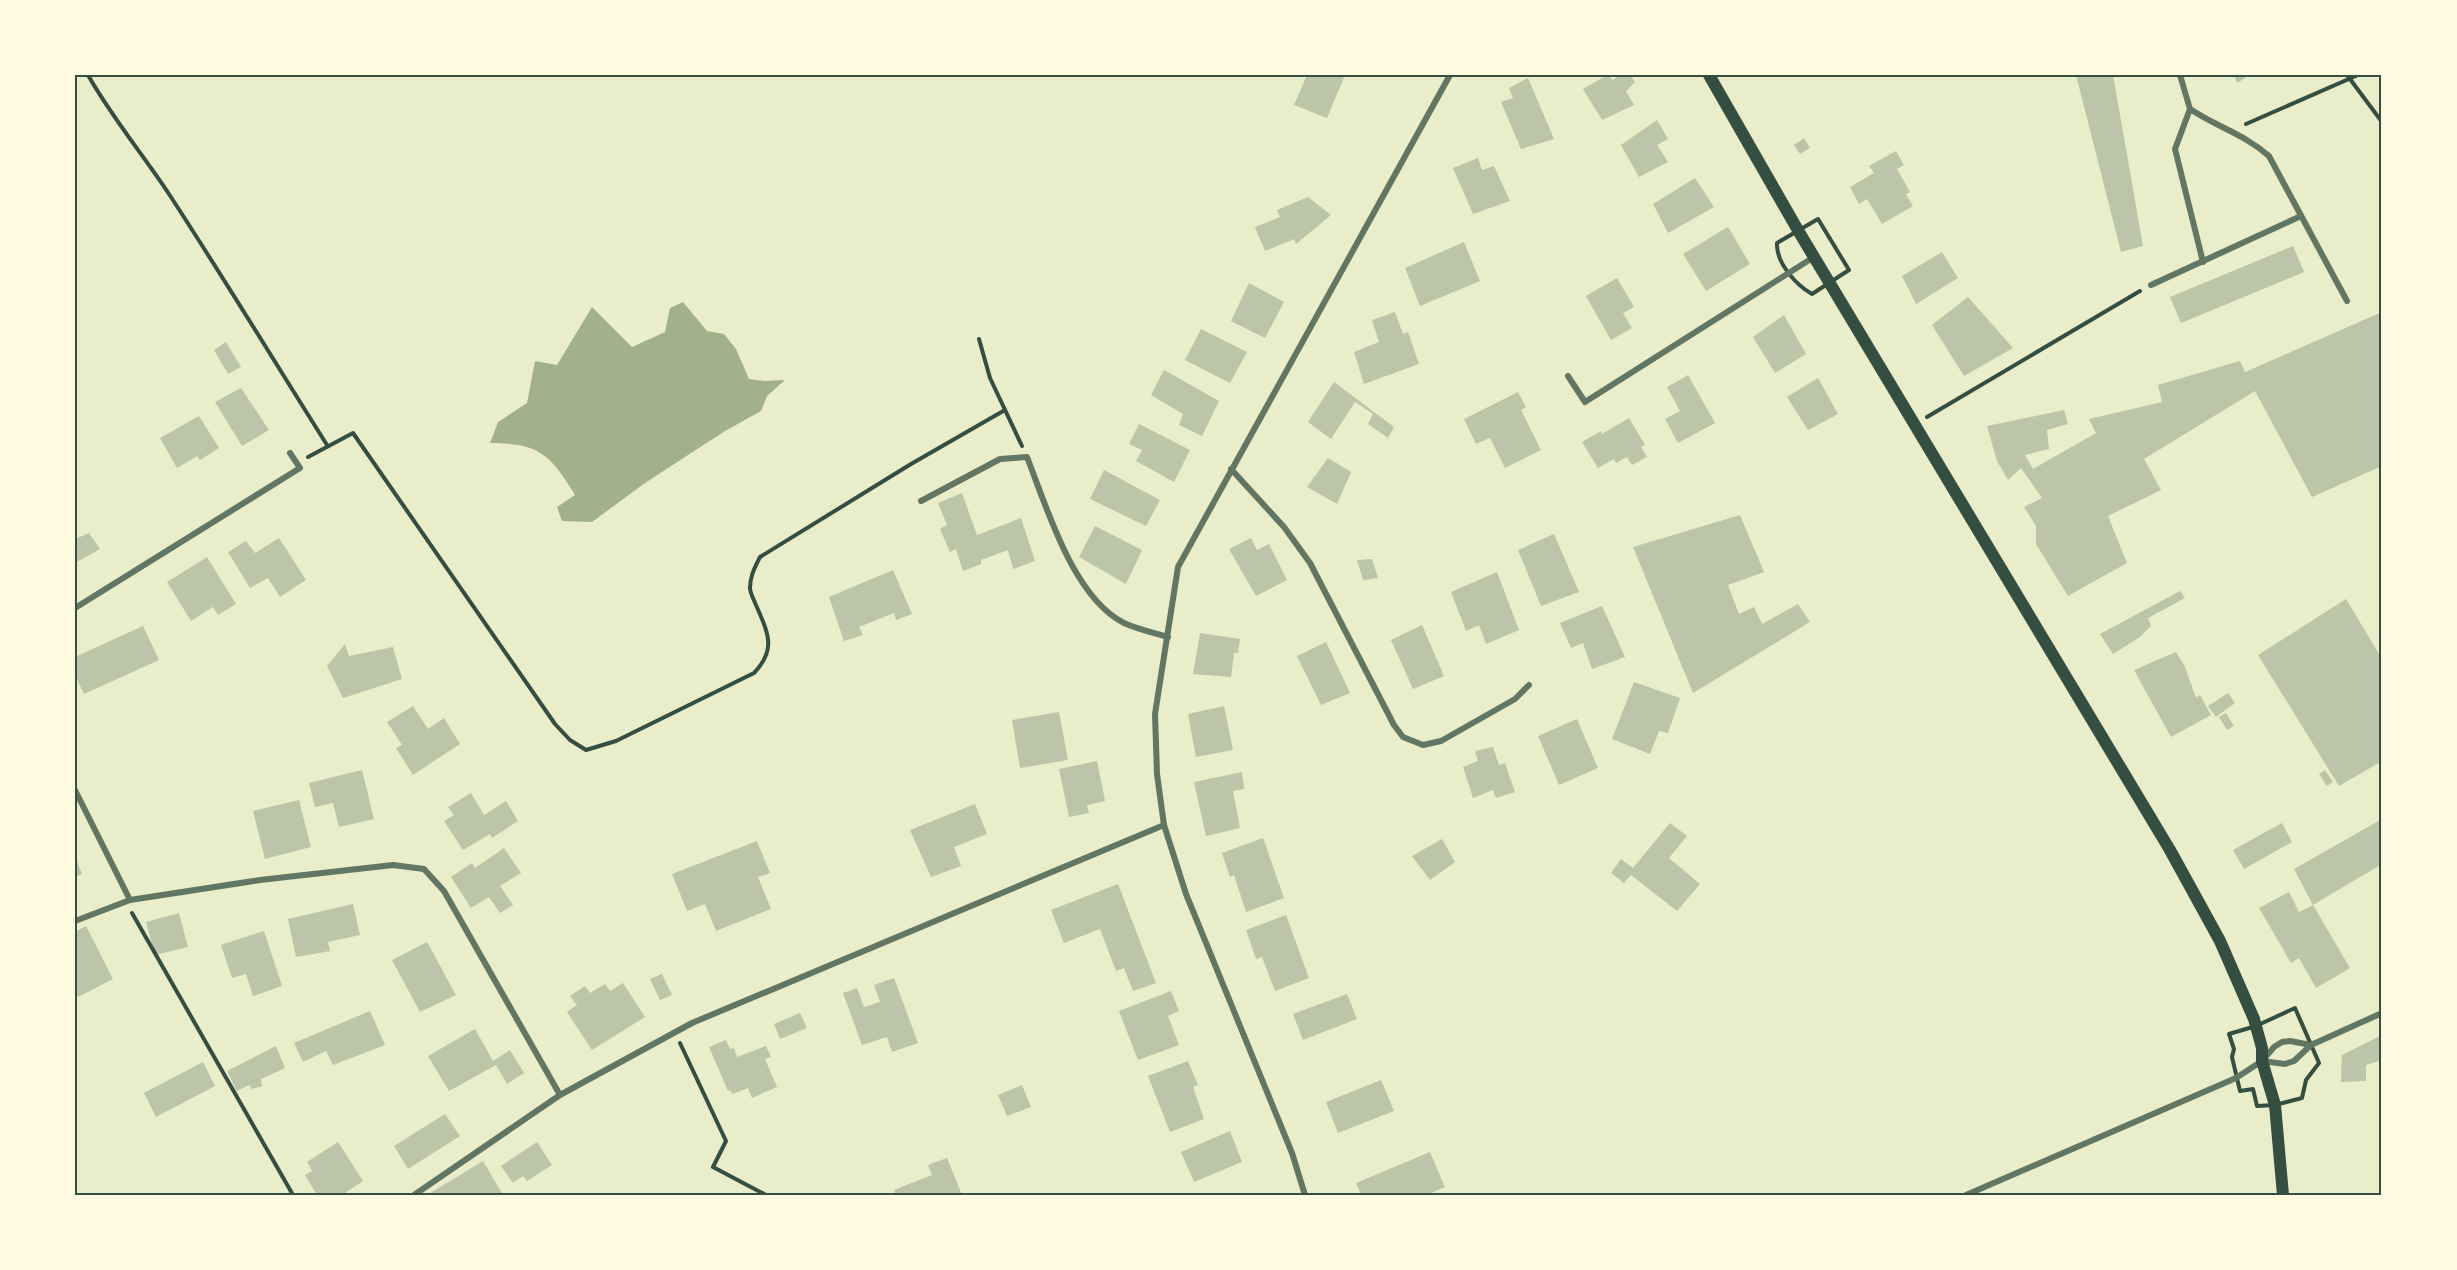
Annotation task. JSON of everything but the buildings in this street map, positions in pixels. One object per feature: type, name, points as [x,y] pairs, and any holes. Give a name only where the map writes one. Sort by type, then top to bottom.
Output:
[{"type":"main road","points":[[1709,75],[1814,257],[2170,850],[2220,941],[2254,1019],[2262,1048],[2262,1061],[2275,1105],[2283,1195]]},
{"type":"street","points":[[1305,1195],[1292,1153],[1186,894],[1164,825],[1157,774],[1155,714],[1178,567],[1450,75]]},
{"type":"street","points":[[2180,75],[2190,109],[2175,149],[2203,262]]},
{"type":"street","points":[[2190,109],[2207,120],[2252,141],[2269,156],[2347,301]]},
{"type":"street","points":[[2151,285],[2301,216]]},
{"type":"street","points":[[1568,376],[1585,402],[1814,257]]},
{"type":"street","points":[[75,608],[300,468],[290,453]]},
{"type":"street","points":[[921,501],[1000,459],[1027,458],[1068,560],[1094,599],[1123,622],[1168,638]]},
{"type":"street","points":[[1231,470],[1272,513],[1310,563],[1394,725],[1404,737],[1423,745],[1441,741],[1515,699],[1528,685]]},
{"type":"street","points":[[75,790],[130,900]]},
{"type":"street","points":[[414,1195],[560,1095],[675,1032],[714,1013],[1164,825]]},
{"type":"street","points":[[75,921],[130,900],[260,880],[393,865],[424,869],[444,891],[560,1095]]},
{"type":"street","points":[[2262,1061],[2285,1064],[2302,1056],[2311,1045],[2382,1013]]},
{"type":"street","points":[[1966,1195],[2236,1078],[2262,1061],[2274,1047],[2282,1042],[2290,1041],[2311,1045]]},
{"type":"path","points":[[88,75],[109,111],[125,130],[167,191],[327,445]]},
{"type":"path","points":[[2231,131],[2349,77],[2358,75]]},
{"type":"path","points":[[2349,77],[2382,122]]},
{"type":"path","points":[[1915,424],[2151,285]]},
{"type":"path","points":[[979,339],[990,378],[1027,458]]},
{"type":"path","points":[[297,463],[353,433],[555,724],[570,740],[586,750],[616,741],[754,673],[766,660],[768,641],[750,590],[752,573],[760,557],[911,464],[1005,410]]},
{"type":"path","points":[[130,900],[132,917],[293,1195]]},
{"type":"path","points":[[675,1032],[726,1141],[713,1167],[766,1195]]},
{"type":"shaded area","points":[[683,302],[707,331],[724,334],[736,349],[749,379],[785,380],[767,396],[761,411],[725,431],[645,483],[592,522],[562,521],[557,507],[575,495],[566,481],[550,461],[532,449],[520,445],[490,443],[498,422],[527,403],[535,361],[557,365],[592,307],[632,347],[665,332],[670,308]]}]
